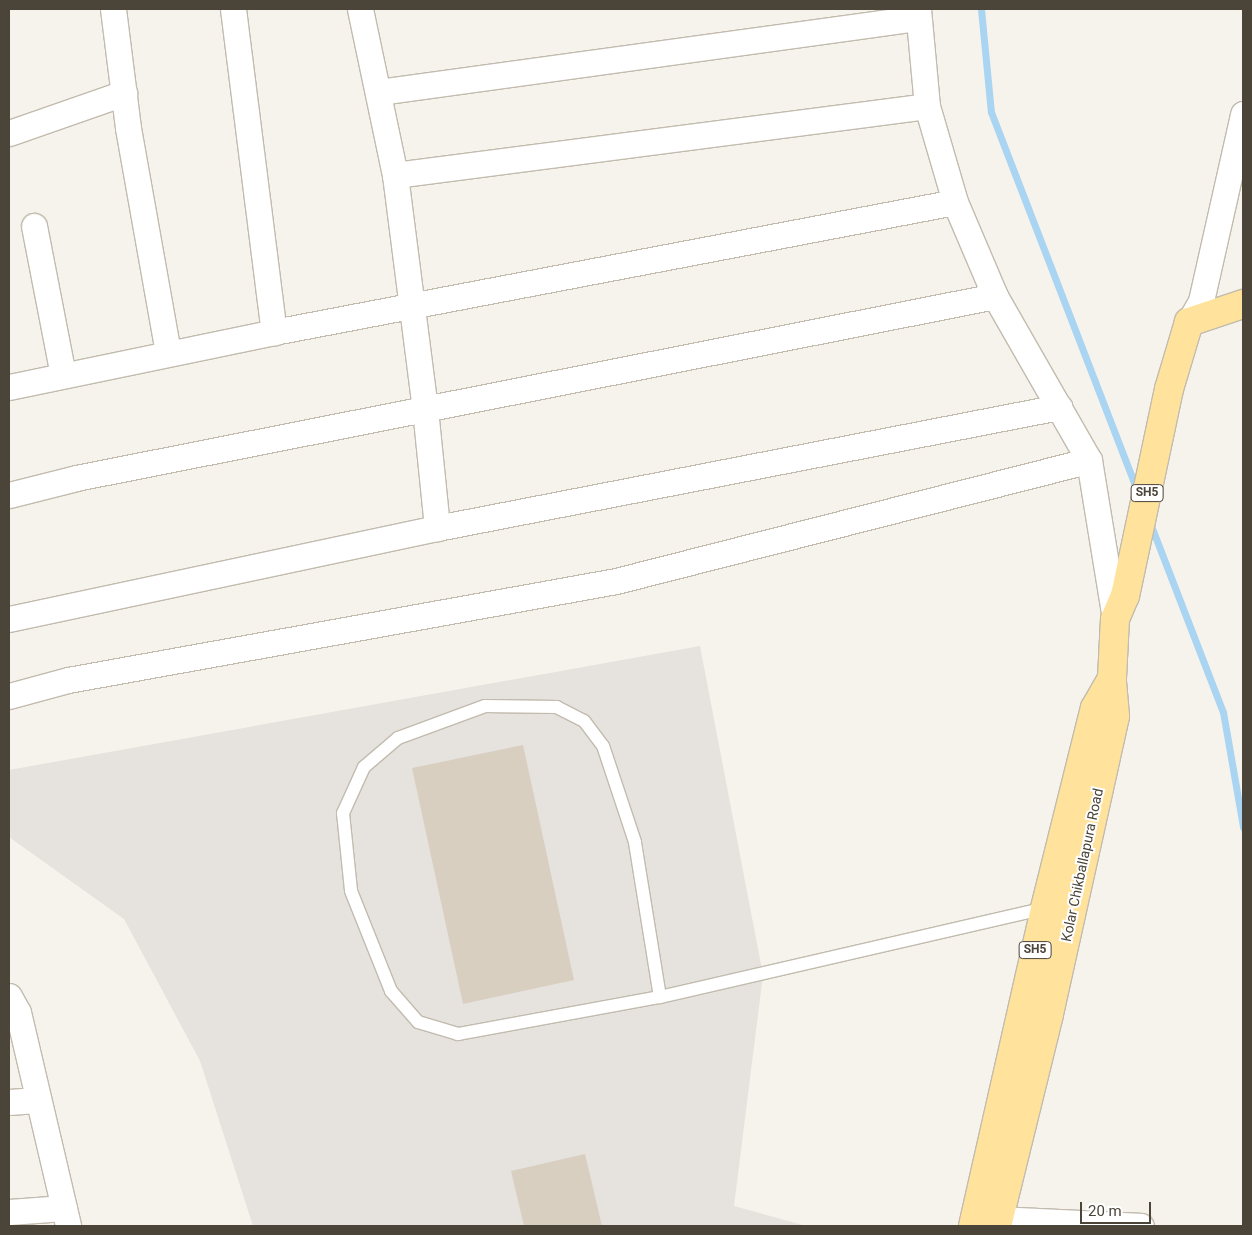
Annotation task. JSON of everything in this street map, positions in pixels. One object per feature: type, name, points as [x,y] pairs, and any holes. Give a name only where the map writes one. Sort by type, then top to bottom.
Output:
[{"type":"main road","points":[[1188,322],[1243,304]]},
{"type":"main road","name":"SH5","points":[[989,1224],[1045,908],[1096,708],[1112,678],[1120,607],[1169,390],[1188,322]]},
{"type":"main road","name":"Kolar Chikballapura Road","points":[[989,1224],[1049,1014],[1114,716],[1112,678]]},
{"type":"street","points":[[113,9],[124,93],[168,353]]},
{"type":"street","points":[[233,9],[274,332]]},
{"type":"street","points":[[360,9],[395,175],[425,409],[437,528]]},
{"type":"street","points":[[379,92],[918,13],[927,106],[955,202],[995,296],[1089,460],[1120,607]]},
{"type":"street","points":[[9,133],[124,93]]},
{"type":"street","points":[[395,175],[927,106]]},
{"type":"street","points":[[1188,322],[1201,301],[1243,114]]},
{"type":"street","points":[[9,387],[274,332],[412,308],[955,202]]},
{"type":"street","points":[[34,226],[63,375]]},
{"type":"street","points":[[9,495],[76,478],[995,296]]},
{"type":"street","points":[[9,619],[437,528],[1059,407]]},
{"type":"street","points":[[9,696],[68,680],[616,581],[1089,460]]},
{"type":"street","points":[[9,996],[18,1012],[37,1100],[66,1217],[9,1212]]},
{"type":"street","points":[[9,1102],[37,1100]]},
{"type":"street","points":[[989,1224],[1141,1226]]},
{"type":"lane","points":[[660,997],[635,842],[603,746],[584,721],[557,707],[486,706],[398,738],[364,767],[343,813],[351,891],[392,991],[418,1022],[458,1034],[660,997],[1045,908]]},
{"type":"shaded area","points":[[700,646],[763,975],[734,1206],[806,1226],[253,1226],[200,1061],[124,919],[9,837],[9,770]]},
{"type":"building","points":[[523,745],[574,980],[463,1004],[412,768]]},
{"type":"building","points":[[585,1154],[602,1226],[524,1226],[511,1171]]},
{"type":"waterway","points":[[981,9],[991,112],[1138,492]]},
{"type":"waterway","points":[[1150,523],[1223,712],[1243,827]]}]
